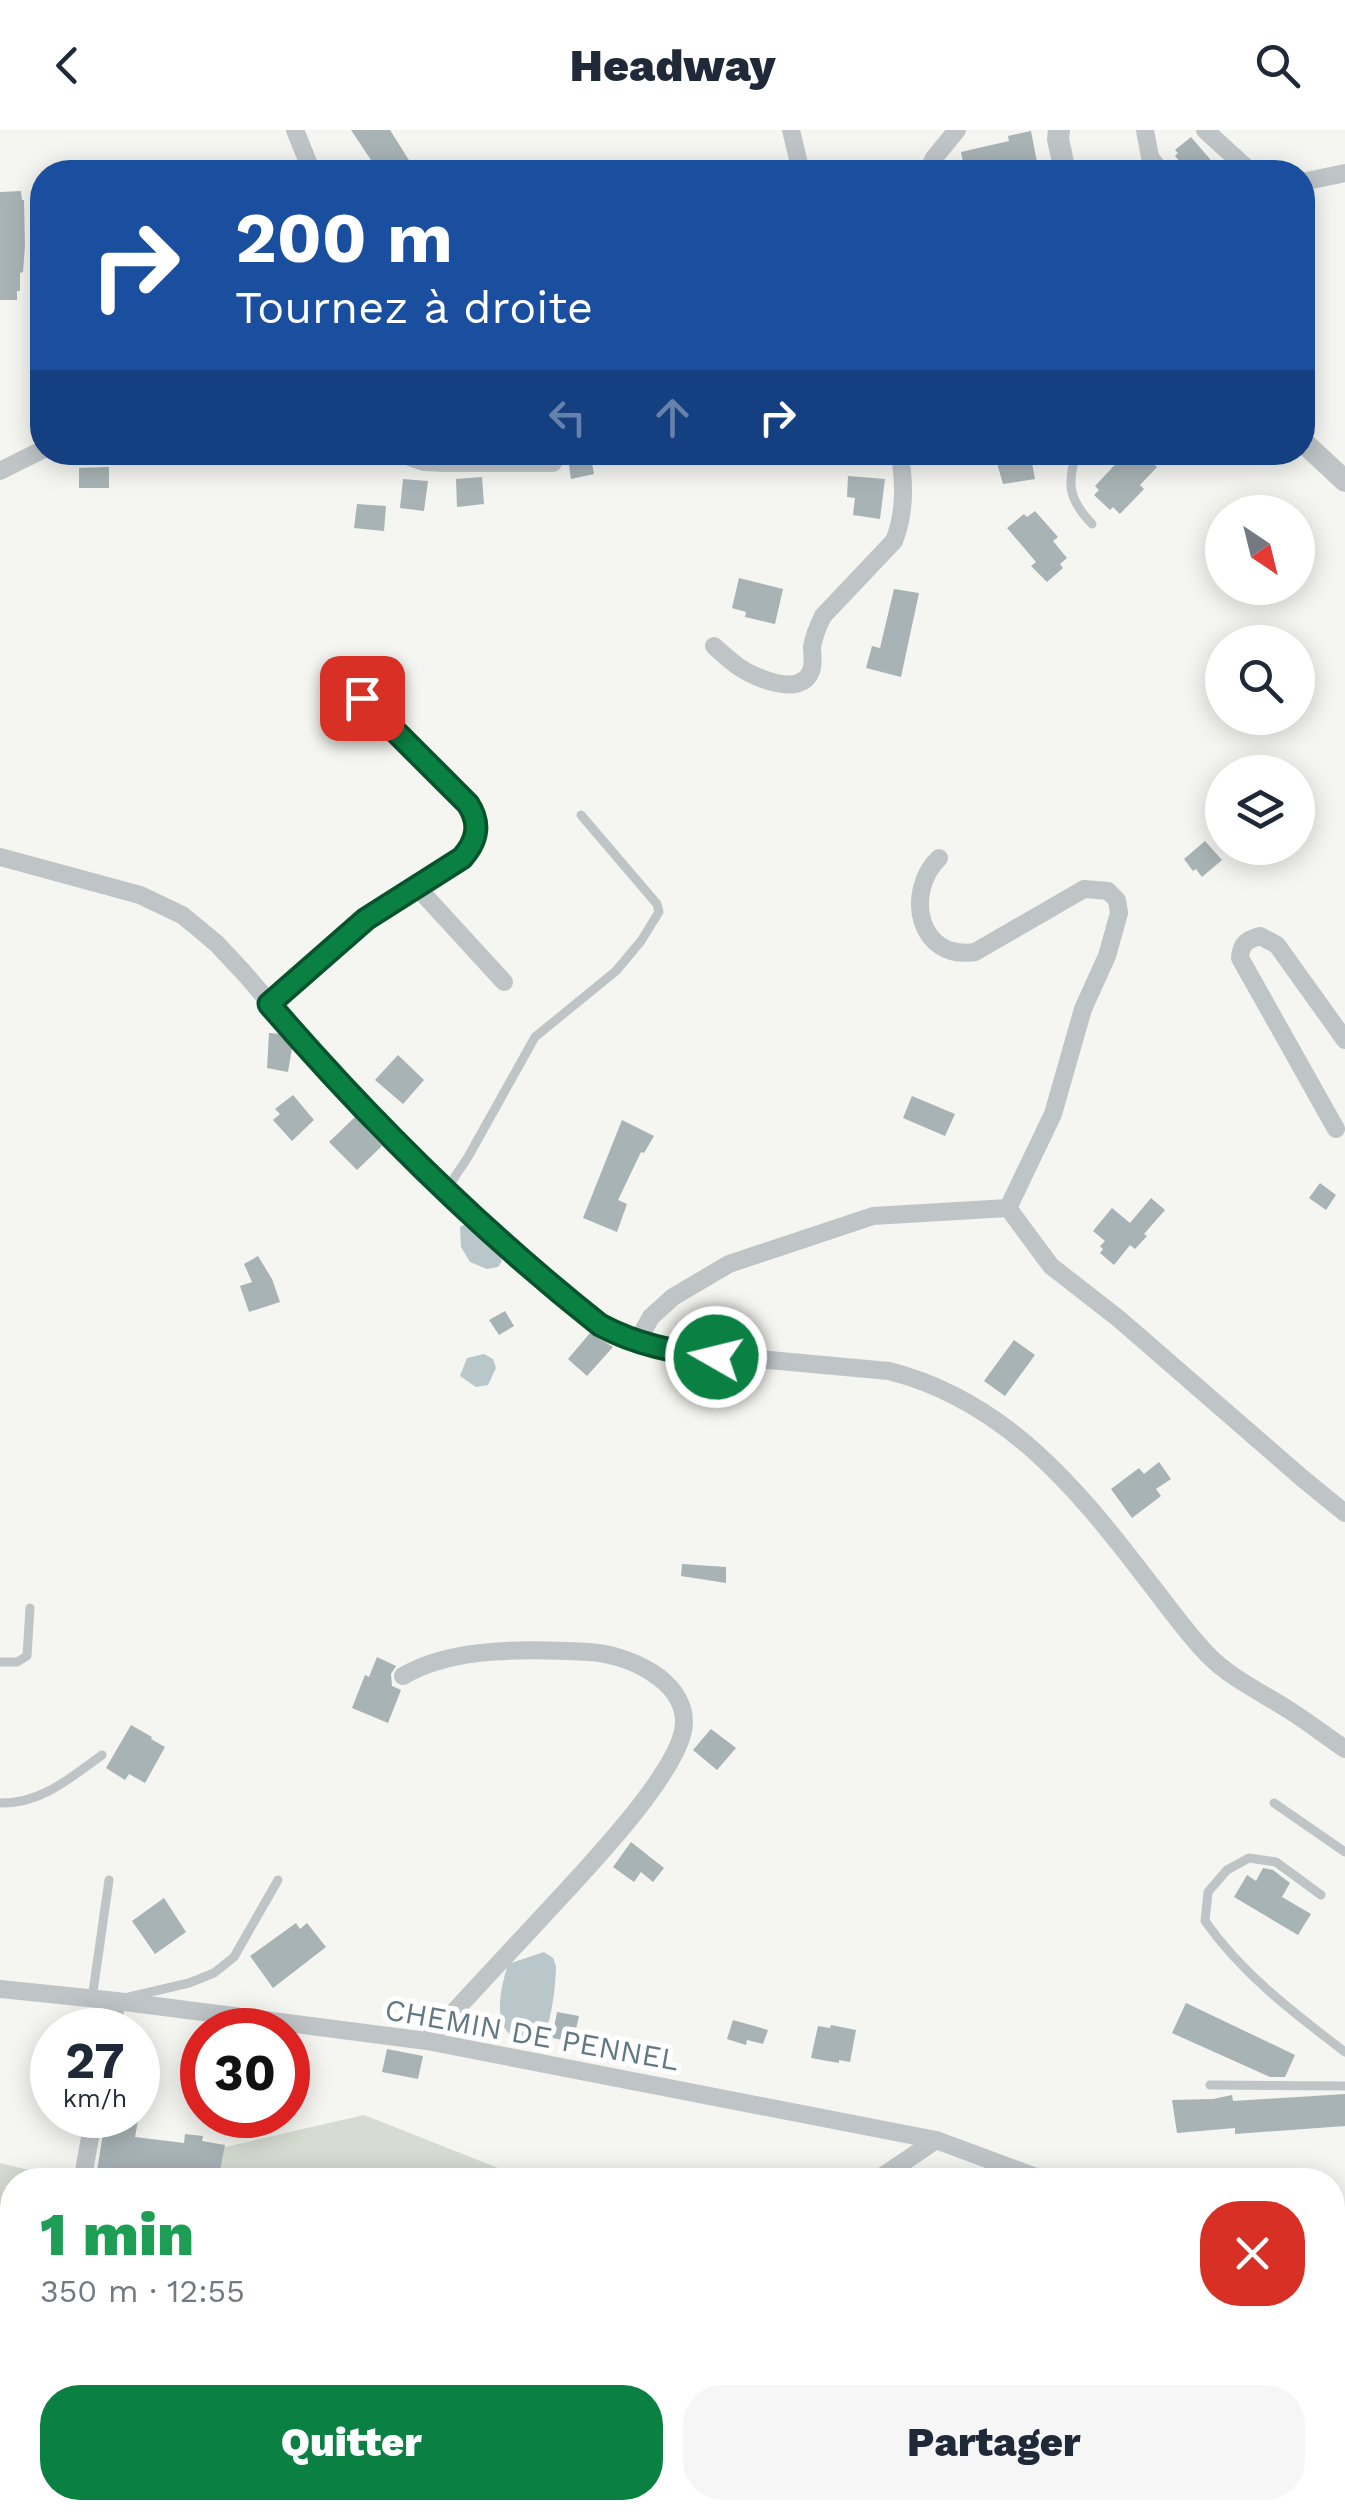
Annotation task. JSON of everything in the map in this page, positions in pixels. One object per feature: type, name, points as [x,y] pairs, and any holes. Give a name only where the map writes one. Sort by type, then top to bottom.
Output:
[{"type":"street","points":[[295,130],[308,160]]},
{"type":"street","points":[[790,130],[798,160]]},
{"type":"street","points":[[933,160],[957,130]]},
{"type":"street","points":[[1059,130],[1063,160]]},
{"type":"street","points":[[1145,130],[1152,160]]},
{"type":"street","points":[[1205,130],[1238,160]]},
{"type":"street","points":[[1315,179],[1345,173]]},
{"type":"street","points":[[1315,453],[1345,482]]},
{"type":"street","points":[[0,471],[30,456]]},
{"type":"street","points":[[714,646],[757,678],[792,685],[809,676],[815,631],[823,616],[894,541],[900,527],[901,465]]},
{"type":"street","points":[[269,1004],[354,928],[451,866],[470,849],[476,836],[475,817],[468,804],[336,671]]},
{"type":"street","points":[[0,857],[140,894],[172,910],[217,944],[318,1059],[446,1190],[600,1325],[661,1349],[889,1371],[920,1379],[1000,1422],[1069,1483],[1196,1642],[1222,1668],[1345,1749]]},
{"type":"street","points":[[939,858],[924,880],[918,910],[922,926],[940,944],[962,954],[974,952],[1084,889],[1108,891],[1117,900],[1120,913],[1107,956],[1083,1010],[1054,1114],[1008,1208]]},
{"type":"street","points":[[416,886],[504,982]]},
{"type":"street","points":[[1336,1128],[1240,958],[1241,947],[1248,939],[1260,936],[1277,945],[1345,1040]]},
{"type":"street","points":[[636,1342],[652,1316],[673,1297],[728,1264],[873,1216],[1008,1208]]},
{"type":"street","points":[[1008,1208],[1051,1266],[1119,1319],[1345,1513]]},
{"type":"street","points":[[402,1676],[436,1660],[528,1648],[608,1653],[640,1664],[660,1679],[680,1700],[684,1723],[678,1746],[660,1780],[622,1828],[427,2041]]},
{"type":"street","name":"CHEMIN DE PENNEL","points":[[0,1988],[427,2041],[936,2140],[1012,2168]]},
{"type":"street","points":[[105,2000],[107,2008]]},
{"type":"street","points":[[85,2168],[90,2138]]},
{"type":"street","points":[[895,2168],[936,2140]]},
{"type":"lane","points":[[1072,465],[1070,490],[1077,509],[1092,524]]},
{"type":"lane","points":[[446,1190],[535,1037],[616,971],[658,912],[657,904],[581,816]]},
{"type":"lane","points":[[0,1662],[18,1662],[27,1656],[30,1608]]},
{"type":"lane","points":[[0,1804],[20,1804],[50,1793],[102,1755]]},
{"type":"lane","points":[[1274,1803],[1345,1852]]},
{"type":"lane","points":[[1321,1895],[1276,1862],[1249,1858],[1227,1870],[1208,1892],[1205,1921],[1221,1945],[1282,2004],[1345,2052]]},
{"type":"lane","points":[[109,1880],[105,2000],[173,1988],[214,1973],[234,1958],[278,1880]]},
{"type":"lane","points":[[1210,2085],[1345,2086]]},
{"type":"shaded area","points":[[471,1224],[494,1244],[502,1261],[498,1267],[487,1269],[470,1262],[461,1247],[460,1227]]},
{"type":"shaded area","points":[[484,1354],[493,1359],[496,1368],[488,1385],[476,1387],[460,1376],[467,1358]]},
{"type":"shaded area","points":[[544,1952],[556,1966],[551,2012],[543,2035],[524,2041],[504,2028],[500,2007],[503,1984],[508,1964]]},
{"type":"shaded area","points":[[364,2115],[498,2168],[134,2168],[264,2138],[310,2138],[310,2127]]},
{"type":"building","points":[[351,130],[390,130],[409,160],[371,160]]},
{"type":"building","points":[[1031,131],[1037,160],[963,160],[961,152],[1009,141],[1008,136]]},
{"type":"building","points":[[1191,137],[1211,160],[1178,160],[1175,150]]},
{"type":"building","points":[[21,191],[25,246],[20,291],[17,300],[0,300],[0,192]]},
{"type":"building","points":[[569,465],[592,465],[594,474],[571,479]]},
{"type":"building","points":[[998,465],[1032,465],[1035,479],[1003,484]]},
{"type":"building","points":[[1115,465],[1157,467],[1140,485],[1144,489],[1120,514],[1094,495],[1099,490],[1095,486]]},
{"type":"building","points":[[109,467],[109,488],[79,488],[79,468]]},
{"type":"building","points":[[848,476],[885,479],[880,519],[853,515],[855,498],[847,497]]},
{"type":"building","points":[[482,477],[484,504],[457,507],[456,479]]},
{"type":"building","points":[[403,479],[428,481],[424,511],[400,508]]},
{"type":"building","points":[[357,504],[386,506],[384,531],[354,528]]},
{"type":"building","points":[[1035,511],[1058,537],[1053,541],[1067,558],[1060,564],[1063,568],[1047,582],[1031,566],[1036,562],[1007,528],[1024,514],[1027,517]]},
{"type":"building","points":[[739,578],[783,589],[775,624],[745,617],[746,612],[732,608]]},
{"type":"building","points":[[894,589],[919,593],[901,677],[866,668],[872,646],[880,648]]},
{"type":"building","points":[[1205,841],[1205,865],[1216,865],[1202,877],[1184,859]]},
{"type":"building","points":[[269,1033],[280,1034],[292,1048],[288,1072],[267,1068]]},
{"type":"building","points":[[398,1055],[424,1080],[403,1104],[375,1080]]},
{"type":"building","points":[[293,1095],[314,1120],[292,1141],[273,1120],[280,1114],[275,1109]]},
{"type":"building","points":[[912,1096],[955,1114],[945,1136],[903,1118]]},
{"type":"building","points":[[355,1117],[382,1146],[357,1170],[329,1142]]},
{"type":"building","points":[[622,1120],[654,1136],[641,1152],[618,1200],[627,1204],[617,1232],[583,1218]]},
{"type":"building","points":[[1320,1183],[1336,1195],[1326,1210],[1309,1198]]},
{"type":"building","points":[[1151,1198],[1165,1210],[1135,1249],[1130,1245],[1114,1265],[1100,1253],[1105,1241],[1093,1231],[1112,1208],[1130,1223]]},
{"type":"building","points":[[258,1256],[280,1302],[249,1312],[240,1286],[252,1282],[244,1264]]},
{"type":"building","points":[[505,1311],[514,1326],[499,1335],[489,1320]]},
{"type":"building","points":[[590,1333],[613,1347],[587,1376],[568,1359]]},
{"type":"building","points":[[1014,1340],[1035,1355],[1005,1396],[984,1381]]},
{"type":"building","points":[[1159,1462],[1171,1479],[1156,1489],[1161,1496],[1132,1518],[1111,1489],[1139,1468],[1144,1474]]},
{"type":"building","points":[[682,1564],[726,1567],[726,1583],[681,1576]]},
{"type":"building","points":[[377,1657],[396,1666],[391,1674],[392,1686],[401,1690],[388,1723],[352,1708]]},
{"type":"building","points":[[131,1725],[165,1747],[145,1783],[129,1774],[125,1780],[106,1768]]},
{"type":"building","points":[[711,1729],[736,1748],[717,1770],[693,1750]]},
{"type":"building","points":[[631,1842],[664,1868],[653,1882],[641,1872],[634,1882],[613,1867]]},
{"type":"building","points":[[1263,1868],[1273,1870],[1290,1883],[1282,1897],[1311,1914],[1298,1935],[1234,1897],[1247,1875],[1256,1881]]},
{"type":"building","points":[[164,1898],[186,1932],[155,1954],[132,1921]]},
{"type":"building","points":[[296,1923],[300,1929],[307,1923],[326,1947],[273,1988],[250,1956]]},
{"type":"building","points":[[1186,2003],[1295,2055],[1285,2077],[1270,2077],[1172,2033]]},
{"type":"building","points":[[557,2012],[579,2016],[573,2042],[552,2038]]},
{"type":"building","points":[[733,2020],[768,2030],[763,2044],[747,2040],[746,2045],[727,2039]]},
{"type":"building","points":[[818,2026],[856,2030],[850,2062],[811,2058]]},
{"type":"building","points":[[387,2049],[423,2056],[418,2079],[382,2072]]},
{"type":"building","points":[[1345,2094],[1345,2126],[1235,2134],[1235,2128],[1177,2133],[1172,2100],[1232,2095],[1233,2101]]},
{"type":"building","points":[[102,2138],[184,2143],[185,2138],[203,2138],[202,2141],[225,2145],[220,2168],[97,2168]]},
{"type":"route","points":[[362,698],[468,804],[475,817],[476,836],[462,858],[354,928],[269,1004],[446,1190],[600,1325],[661,1349],[716,1357]]}]
